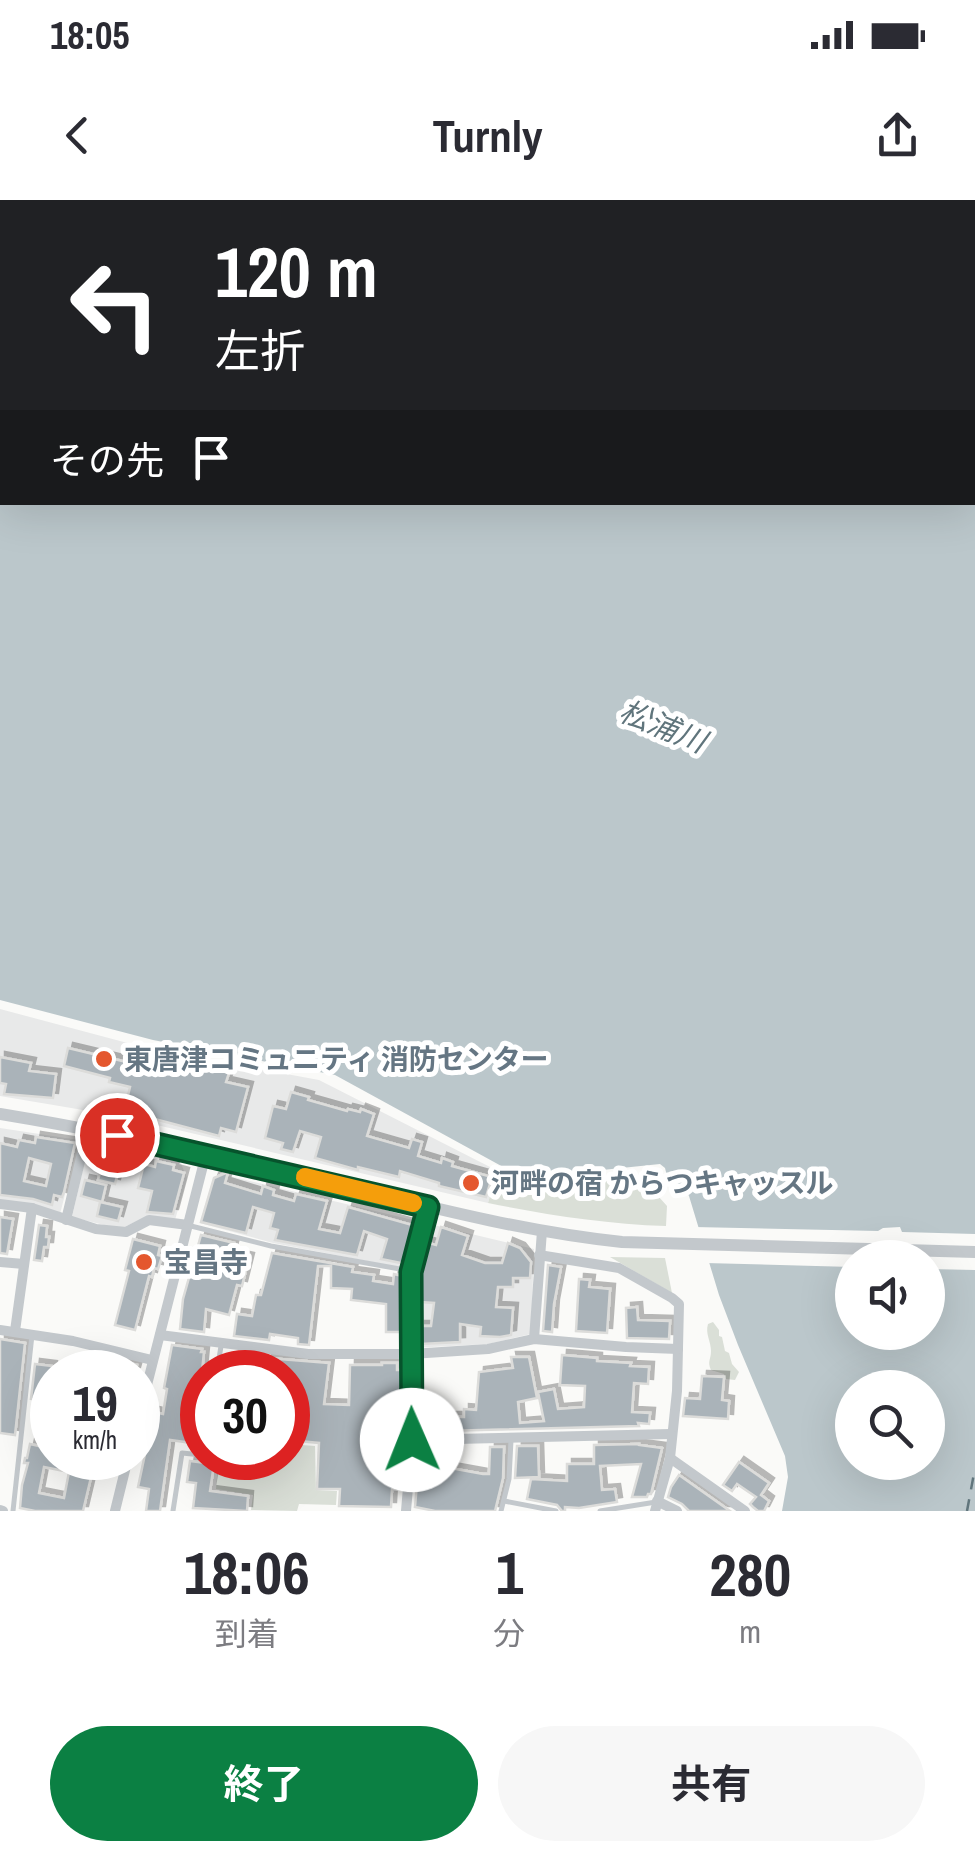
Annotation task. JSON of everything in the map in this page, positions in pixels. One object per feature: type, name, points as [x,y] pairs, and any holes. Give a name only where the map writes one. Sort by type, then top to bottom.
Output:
[{"type":"street","points":[[0,1114],[88,1128],[542,1231],[622,1242],[975,1252]]},
{"type":"street","points":[[66,1220],[88,1128]]},
{"type":"street","points":[[155,1350],[206,1154]]},
{"type":"street","points":[[0,1204],[32,1208],[96,1229],[126,1232],[149,1220],[188,1225]]},
{"type":"street","points":[[15,1331],[32,1208]]},
{"type":"street","points":[[534,1339],[542,1231]]},
{"type":"street","points":[[540,1255],[619,1268],[679,1304],[670,1458],[656,1506],[677,1511]]},
{"type":"street","points":[[0,1262],[24,1264]]},
{"type":"street","points":[[406,1511],[412,1440],[411,1272]]},
{"type":"street","points":[[0,1330],[110,1350]]},
{"type":"street","points":[[160,1335],[308,1354],[488,1349],[534,1339],[678,1349]]},
{"type":"street","points":[[412,1440],[671,1434]]},
{"type":"street","points":[[670,1458],[745,1511]]},
{"type":"street","points":[[115,1511],[123,1480]]},
{"type":"lane","points":[[188,1225],[272,1246],[411,1272],[428,1207]]},
{"type":"lane","points":[[13,1511],[32,1334]]},
{"type":"lane","points":[[220,1350],[221,1343]]},
{"type":"lane","points":[[501,1511],[509,1479],[512,1437]]},
{"type":"lane","points":[[174,1511],[180,1468]]},
{"type":"lane","points":[[504,1501],[556,1511]]},
{"type":"lane","points":[[600,1511],[656,1506]]},
{"type":"shaded area","points":[[0,1009],[150,1049],[319,1080],[492,1168],[495,1177],[488,1203],[161,1126],[0,1096]]},
{"type":"shaded area","points":[[0,1128],[79,1140],[60,1214],[0,1200]]},
{"type":"shaded area","points":[[89,1143],[180,1161],[187,1178],[175,1220],[148,1216],[120,1229],[72,1217]]},
{"type":"shaded area","points":[[221,1174],[534,1249],[531,1334],[488,1344],[413,1348],[414,1270],[273,1243],[200,1223],[214,1177]]},
{"type":"shaded area","points":[[495,1177],[512,1189],[642,1178],[667,1206],[666,1226],[576,1218],[488,1203]]},
{"type":"shaded area","points":[[610,1257],[665,1258],[672,1293]]},
{"type":"shaded area","points":[[713,1322],[739,1372],[735,1380],[711,1370],[707,1328]]},
{"type":"shaded area","points":[[310,1446],[315,1446],[316,1490],[337,1491],[336,1505],[299,1504],[297,1511],[251,1510],[253,1495],[216,1489],[217,1480],[310,1480]]},
{"type":"water","name":"松浦川","points":[[0,505],[975,505],[975,1511],[782,1511],[788,1477],[785,1456],[719,1295],[689,1196],[660,1164],[516,1182],[505,1168],[335,1075],[153,1040],[0,1000]]},
{"type":"pier","points":[[694,1227],[878,1231],[900,1227],[902,1232],[975,1234],[975,1270],[945,1269],[945,1240],[835,1240],[835,1267],[705,1263]]},
{"type":"building","points":[[68,1048],[135,1064],[148,1065],[149,1061],[190,1071],[192,1063],[229,1073],[226,1082],[248,1087],[236,1132],[221,1128],[219,1136],[147,1117],[149,1109],[126,1104],[130,1087],[64,1066]]},
{"type":"building","points":[[0,1057],[31,1063],[29,1071],[56,1074],[53,1098],[4,1094],[6,1084],[0,1083]]},
{"type":"building","points":[[291,1092],[347,1111],[361,1109],[374,1114],[367,1136],[409,1148],[412,1139],[422,1142],[418,1156],[441,1163],[442,1158],[453,1162],[452,1166],[492,1177],[486,1197],[439,1186],[400,1171],[399,1177],[315,1158],[321,1137],[300,1131],[293,1152],[281,1149],[283,1143],[265,1138],[273,1106],[286,1109]]},
{"type":"building","points":[[36,1137],[75,1143],[64,1192],[62,1197],[54,1195],[52,1205],[0,1195],[0,1143],[17,1147],[19,1140],[35,1143]],"holes":[[[29,1158],[51,1164],[46,1186],[24,1181]]]},
{"type":"building","points":[[104,1157],[121,1160],[115,1184],[98,1180]]},
{"type":"building","points":[[156,1161],[174,1165],[173,1170],[184,1173],[173,1214],[147,1212],[152,1191],[138,1188],[144,1164],[155,1167]]},
{"type":"building","points":[[228,1172],[225,1183],[261,1194],[263,1186],[274,1190],[273,1195],[294,1201],[296,1194],[327,1201],[319,1229],[340,1233],[348,1207],[416,1226],[406,1264],[381,1259],[387,1239],[364,1231],[357,1255],[275,1240],[278,1230],[270,1228],[274,1213],[253,1207],[246,1233],[201,1222],[214,1178]]},
{"type":"building","points":[[85,1180],[106,1185],[102,1202],[81,1196]]},
{"type":"building","points":[[100,1202],[122,1207],[118,1221],[97,1216]]},
{"type":"building","points":[[0,1217],[13,1219],[7,1254],[0,1253]]},
{"type":"building","points":[[39,1225],[47,1226],[49,1237],[42,1261],[34,1260]]},
{"type":"building","points":[[441,1227],[468,1236],[462,1255],[485,1263],[502,1263],[508,1243],[520,1248],[531,1262],[530,1278],[513,1278],[513,1287],[498,1287],[496,1307],[513,1308],[511,1335],[480,1336],[481,1327],[460,1324],[460,1342],[420,1344],[420,1326],[431,1326],[434,1303],[420,1302],[419,1267],[425,1242],[436,1245]]},
{"type":"building","points":[[201,1235],[234,1243],[231,1254],[249,1258],[229,1315],[206,1309],[204,1332],[180,1329],[183,1299]]},
{"type":"building","points":[[133,1239],[160,1246],[158,1255],[162,1256],[158,1269],[154,1268],[152,1277],[149,1276],[135,1330],[115,1325]]},
{"type":"building","points":[[272,1253],[353,1267],[352,1272],[374,1275],[373,1281],[393,1284],[394,1274],[402,1276],[402,1332],[386,1332],[386,1304],[351,1300],[352,1289],[331,1288],[331,1266],[318,1266],[309,1345],[298,1344],[298,1338],[270,1334],[269,1340],[234,1336],[237,1314],[252,1316]]},
{"type":"building","points":[[548,1265],[561,1267],[552,1332],[543,1331]]},
{"type":"building","points":[[579,1279],[590,1280],[589,1287],[610,1289],[607,1333],[576,1331]]},
{"type":"building","points":[[637,1307],[638,1320],[670,1321],[669,1339],[627,1338],[626,1308]]},
{"type":"building","points":[[0,1339],[25,1343],[15,1435],[0,1433]]},
{"type":"building","points":[[172,1345],[202,1349],[180,1350],[180,1441],[170,1440],[160,1511],[146,1511],[149,1489],[138,1487],[139,1480],[160,1480],[160,1413],[163,1414],[167,1389],[164,1388]]},
{"type":"building","points":[[562,1355],[649,1367],[648,1384],[634,1383],[632,1412],[650,1413],[649,1424],[443,1431],[443,1417],[464,1417],[464,1409],[476,1410],[479,1372],[513,1368],[511,1357],[529,1357],[537,1398],[518,1402],[520,1423],[544,1421],[538,1392],[554,1389],[558,1409],[584,1407],[585,1386],[560,1385]]},
{"type":"building","points":[[310,1361],[329,1363],[324,1404],[349,1405],[350,1365],[397,1363],[397,1370],[403,1370],[403,1444],[399,1489],[392,1489],[391,1507],[339,1506],[340,1489],[317,1489],[319,1443],[310,1442]]},
{"type":"building","points":[[702,1376],[724,1377],[722,1400],[729,1401],[728,1419],[683,1416],[685,1398],[700,1399]]},
{"type":"building","points":[[30,1444],[30,1480],[42,1480],[39,1493],[64,1498],[67,1480],[90,1480],[83,1511],[20,1508],[28,1463],[24,1463]]},
{"type":"building","points":[[594,1445],[662,1448],[647,1497],[632,1497],[641,1464],[600,1466],[602,1490],[615,1489],[617,1502],[565,1507],[562,1511],[557,1505],[527,1499],[531,1479],[567,1481],[567,1464],[594,1464]]},
{"type":"building","points":[[517,1446],[538,1446],[539,1477],[515,1478]]},
{"type":"building","points":[[490,1447],[504,1447],[503,1478],[495,1511],[415,1507],[420,1449],[452,1448],[450,1468],[489,1474]]},
{"type":"building","points":[[739,1462],[769,1483],[761,1495],[769,1501],[764,1511],[750,1504],[756,1497],[737,1484],[732,1491],[723,1485]]},
{"type":"building","points":[[679,1475],[730,1511],[689,1511],[668,1497]]},
{"type":"building","points":[[212,1480],[210,1491],[248,1496],[247,1511],[193,1508],[196,1483],[187,1482]]},
{"type":"ferry route","points":[[967,1511],[975,1468]]},
{"type":"slow traffic","points":[[305,1177],[413,1203]]},
{"type":"place","name":"東唐津コミュニティ 消防センター","points":[[104,1059]]},
{"type":"place","name":"河畔の宿 からつキャッスル","points":[[471,1183]]},
{"type":"place","name":"宝昌寺","points":[[144,1262]]},
{"type":"route","points":[[117,1135],[428,1207],[411,1272],[412,1440]]}]
